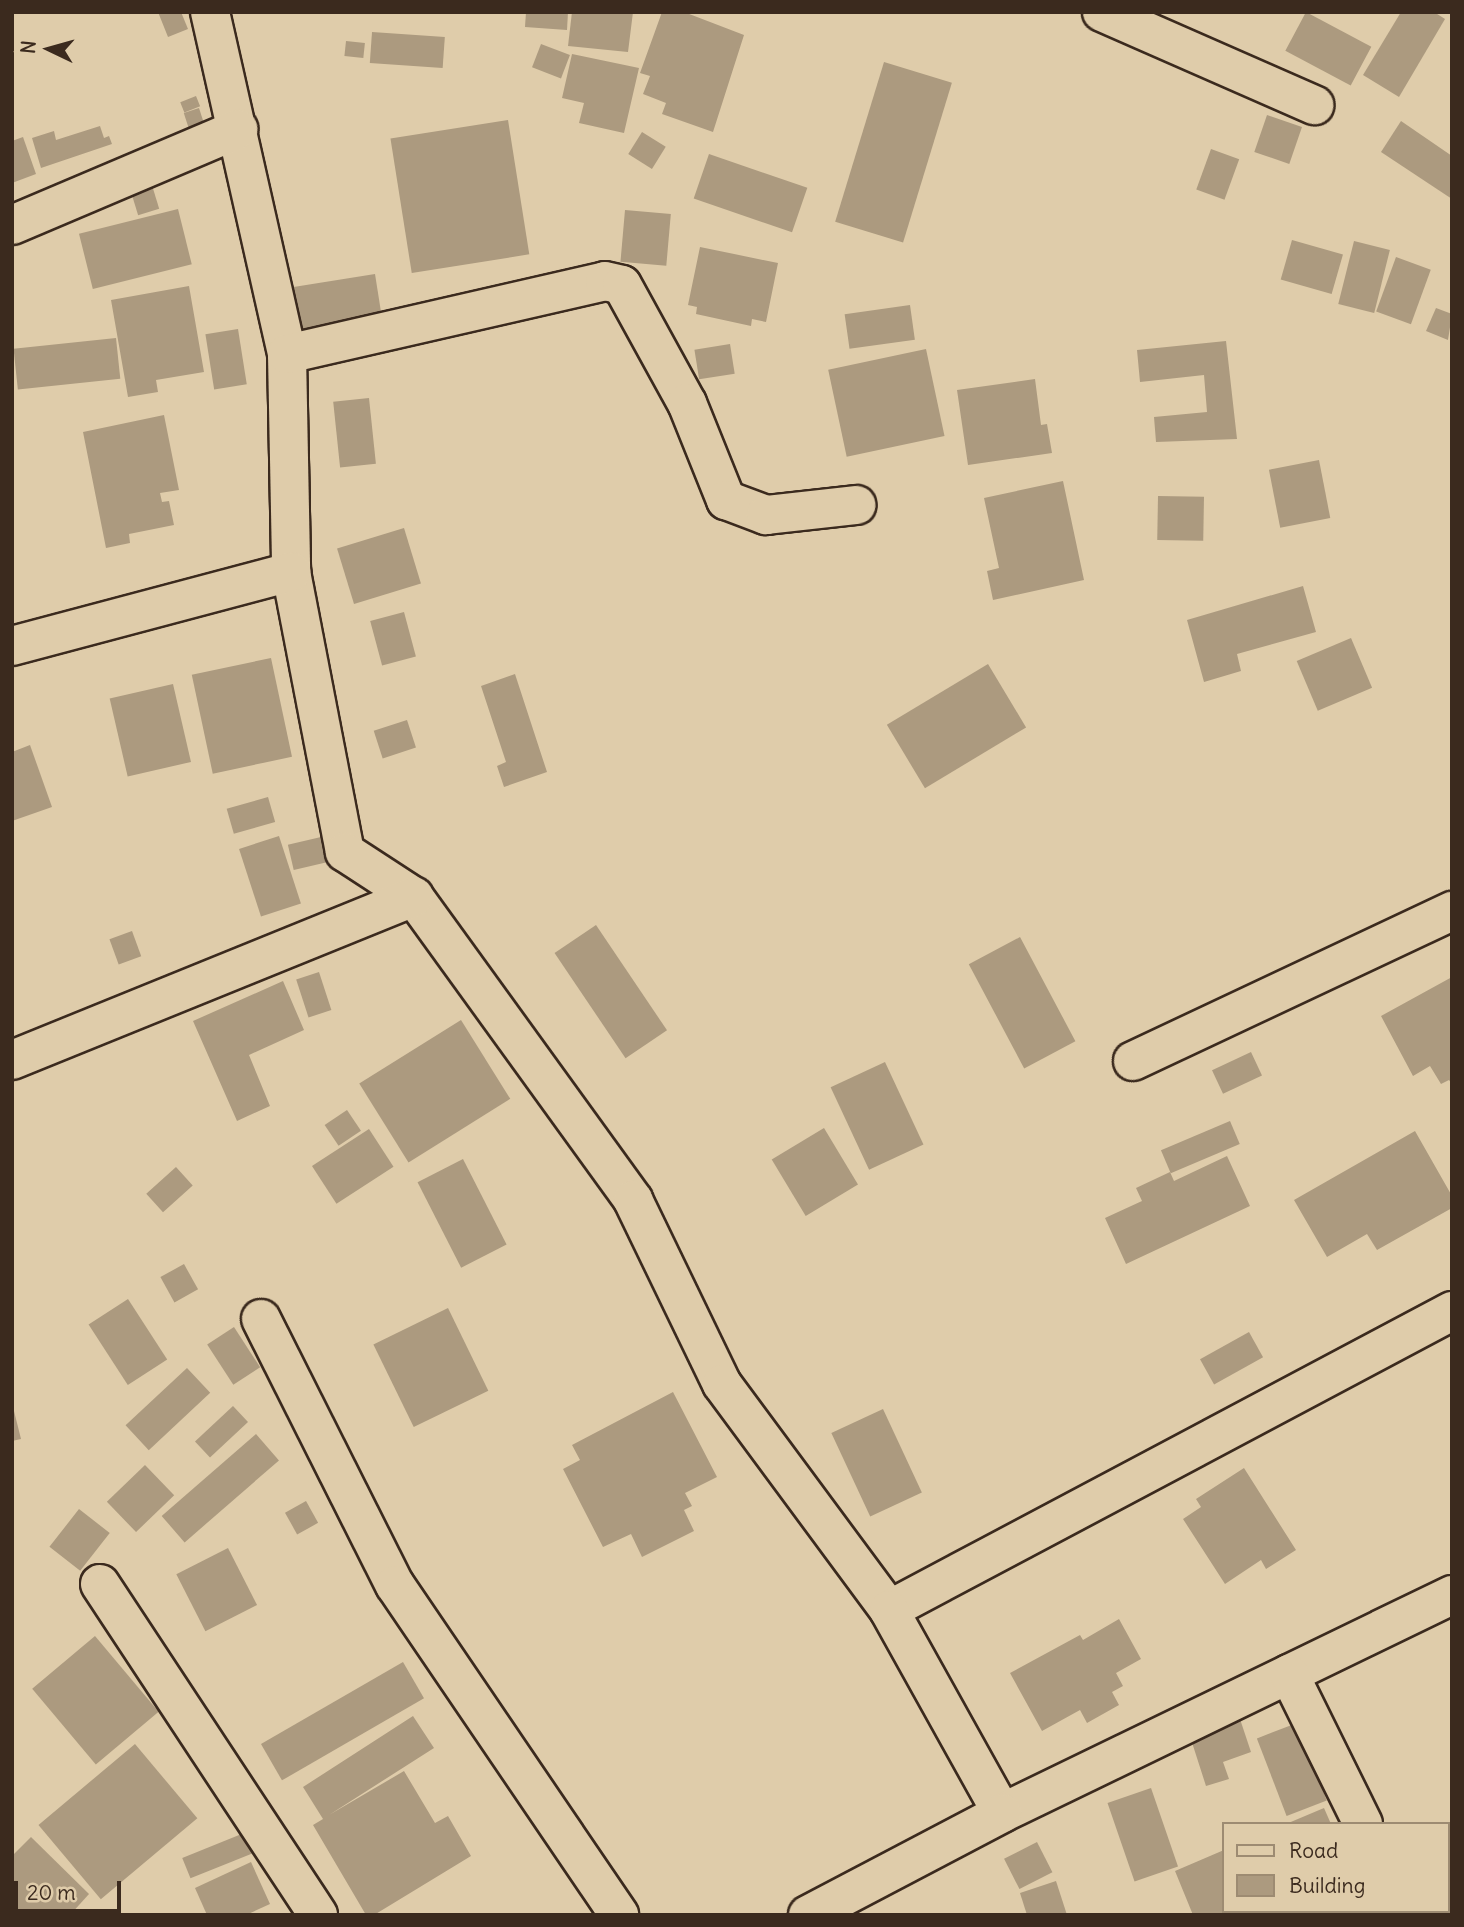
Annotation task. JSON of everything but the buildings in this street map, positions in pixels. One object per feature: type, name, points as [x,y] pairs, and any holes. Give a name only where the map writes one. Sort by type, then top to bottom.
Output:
[{"type":"street","points":[[210,12],[287,354],[291,572],[345,852],[414,897],[633,1200],[722,1384],[889,1610],[1002,1813]]},
{"type":"street","points":[[1102,12],[1314,105]]},
{"type":"street","points":[[12,225],[238,129]]},
{"type":"street","points":[[287,354],[605,282],[622,285],[687,403],[726,500],[766,514],[856,505]]},
{"type":"street","points":[[12,646],[291,572]]},
{"type":"street","points":[[12,1060],[414,897]]},
{"type":"street","points":[[1133,1061],[1452,911]]},
{"type":"street","points":[[889,1610],[1452,1311]]},
{"type":"street","points":[[261,1319],[395,1585],[619,1915]]},
{"type":"street","points":[[100,1584],[318,1915]]},
{"type":"street","points":[[808,1915],[1002,1813],[1452,1595]]},
{"type":"street","points":[[1289,1674],[1362,1822]]}]
